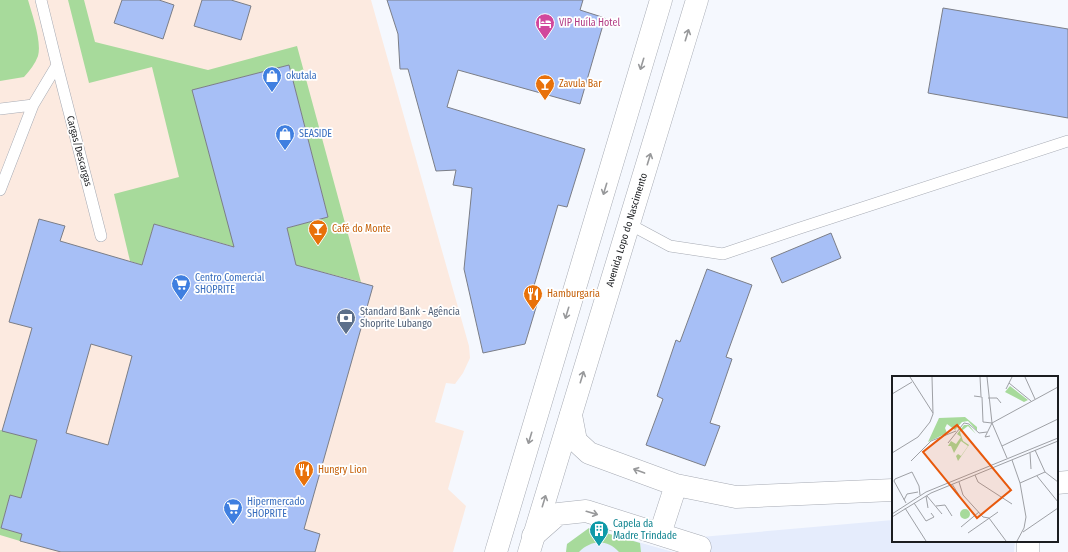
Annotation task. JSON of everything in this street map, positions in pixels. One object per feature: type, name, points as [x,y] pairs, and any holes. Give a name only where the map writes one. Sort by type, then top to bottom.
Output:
[{"type":"main road","points":[[496,552],[661,0]]},
{"type":"main road","name":"Avenida Lopo do Nascimento","points":[[531,544],[697,0]]},
{"type":"main road","points":[[570,415],[576,441],[589,453],[676,485],[736,497],[892,490]]},
{"type":"main road","points":[[1058,483],[1068,482]]},
{"type":"main road","points":[[660,534],[676,485]]},
{"type":"main road","points":[[531,544],[558,514],[586,511],[700,547]]},
{"type":"lane","name":"Cargas/Descargas","points":[[42,0],[57,66],[101,236]]},
{"type":"lane","points":[[0,190],[33,105],[57,66]]},
{"type":"lane","points":[[0,109],[33,105]]},
{"type":"lane","points":[[629,224],[670,246],[723,254],[1068,141]]},
{"type":"shaded area","points":[[0,0],[371,0],[469,346],[470,358],[463,373],[455,384],[446,383],[435,422],[464,431],[448,489],[466,506],[453,552],[0,552]]},
{"type":"shaded area","points":[[892,520],[892,542],[1015,542],[1014,552],[700,552],[701,537]]},
{"type":"shaded area","points":[[589,528],[673,552],[566,552],[567,544]]},
{"type":"green space","points":[[0,0],[28,0],[36,28],[39,50],[35,62],[24,77],[0,81]]},
{"type":"green space","points":[[68,0],[84,0],[95,42],[208,70],[297,46],[361,282],[296,265],[287,228],[328,217],[289,65],[192,90],[227,220],[246,224],[253,252],[154,224],[142,265],[130,261],[114,194],[179,177],[152,67],[89,83]]},
{"type":"green space","points":[[0,430],[37,440],[32,501],[10,495],[1,528],[22,534],[20,541],[0,535]]},
{"type":"green space","points":[[589,528],[640,543],[641,552],[619,552],[604,543],[594,543],[579,552],[566,552],[567,544]]},
{"type":"building","points":[[122,0],[159,0],[174,5],[163,39],[114,23]]},
{"type":"building","points":[[202,0],[231,0],[251,6],[241,40],[194,26]]},
{"type":"building","points":[[387,0],[583,0],[580,10],[605,18],[580,104],[458,70],[447,107],[585,149],[567,207],[558,205],[533,289],[541,291],[525,344],[483,353],[464,269],[472,188],[453,185],[456,170],[436,171],[408,69],[400,69],[398,34]]},
{"type":"building","points":[[943,8],[1068,29],[1068,118],[928,93]]},
{"type":"building","name":"Centro Comercial SHOPRITE","points":[[289,65],[328,217],[287,228],[296,265],[373,286],[304,529],[320,534],[315,552],[61,552],[20,541],[22,534],[1,528],[10,495],[21,498],[37,440],[2,431],[32,328],[9,322],[39,219],[65,226],[60,241],[142,265],[154,224],[234,247],[192,90]],"holes":[[[91,344],[132,356],[108,445],[66,433]]]},
{"type":"building","points":[[831,233],[841,258],[782,283],[771,258]]},
{"type":"building","points":[[707,269],[752,285],[726,357],[732,359],[710,423],[720,426],[705,466],[646,445],[663,399],[657,396],[676,340],[680,342]]},
{"type":"place","name":"VIP Huíla Hotel","points":[[545,40]]},
{"type":"place","name":"okutala","points":[[272,93]]},
{"type":"place","name":"Zavula Bar","points":[[545,101]]},
{"type":"place","name":"SEASIDE","points":[[285,151]]},
{"type":"place","name":"Café do Monte","points":[[318,246]]},
{"type":"place","name":"Centro Comercial SHOPRITE","points":[[181,301]]},
{"type":"place","name":"Hamburgaria","points":[[533,311]]},
{"type":"place","name":"Standard Bank - Agência Shoprite Lubango","points":[[346,335]]},
{"type":"place","name":"Hungry Lion","points":[[304,487]]},
{"type":"place","name":"Hipermercado SHOPRITE","points":[[233,525]]},
{"type":"place","name":"Capela da Madre Trindade","points":[[599,547]]}]
